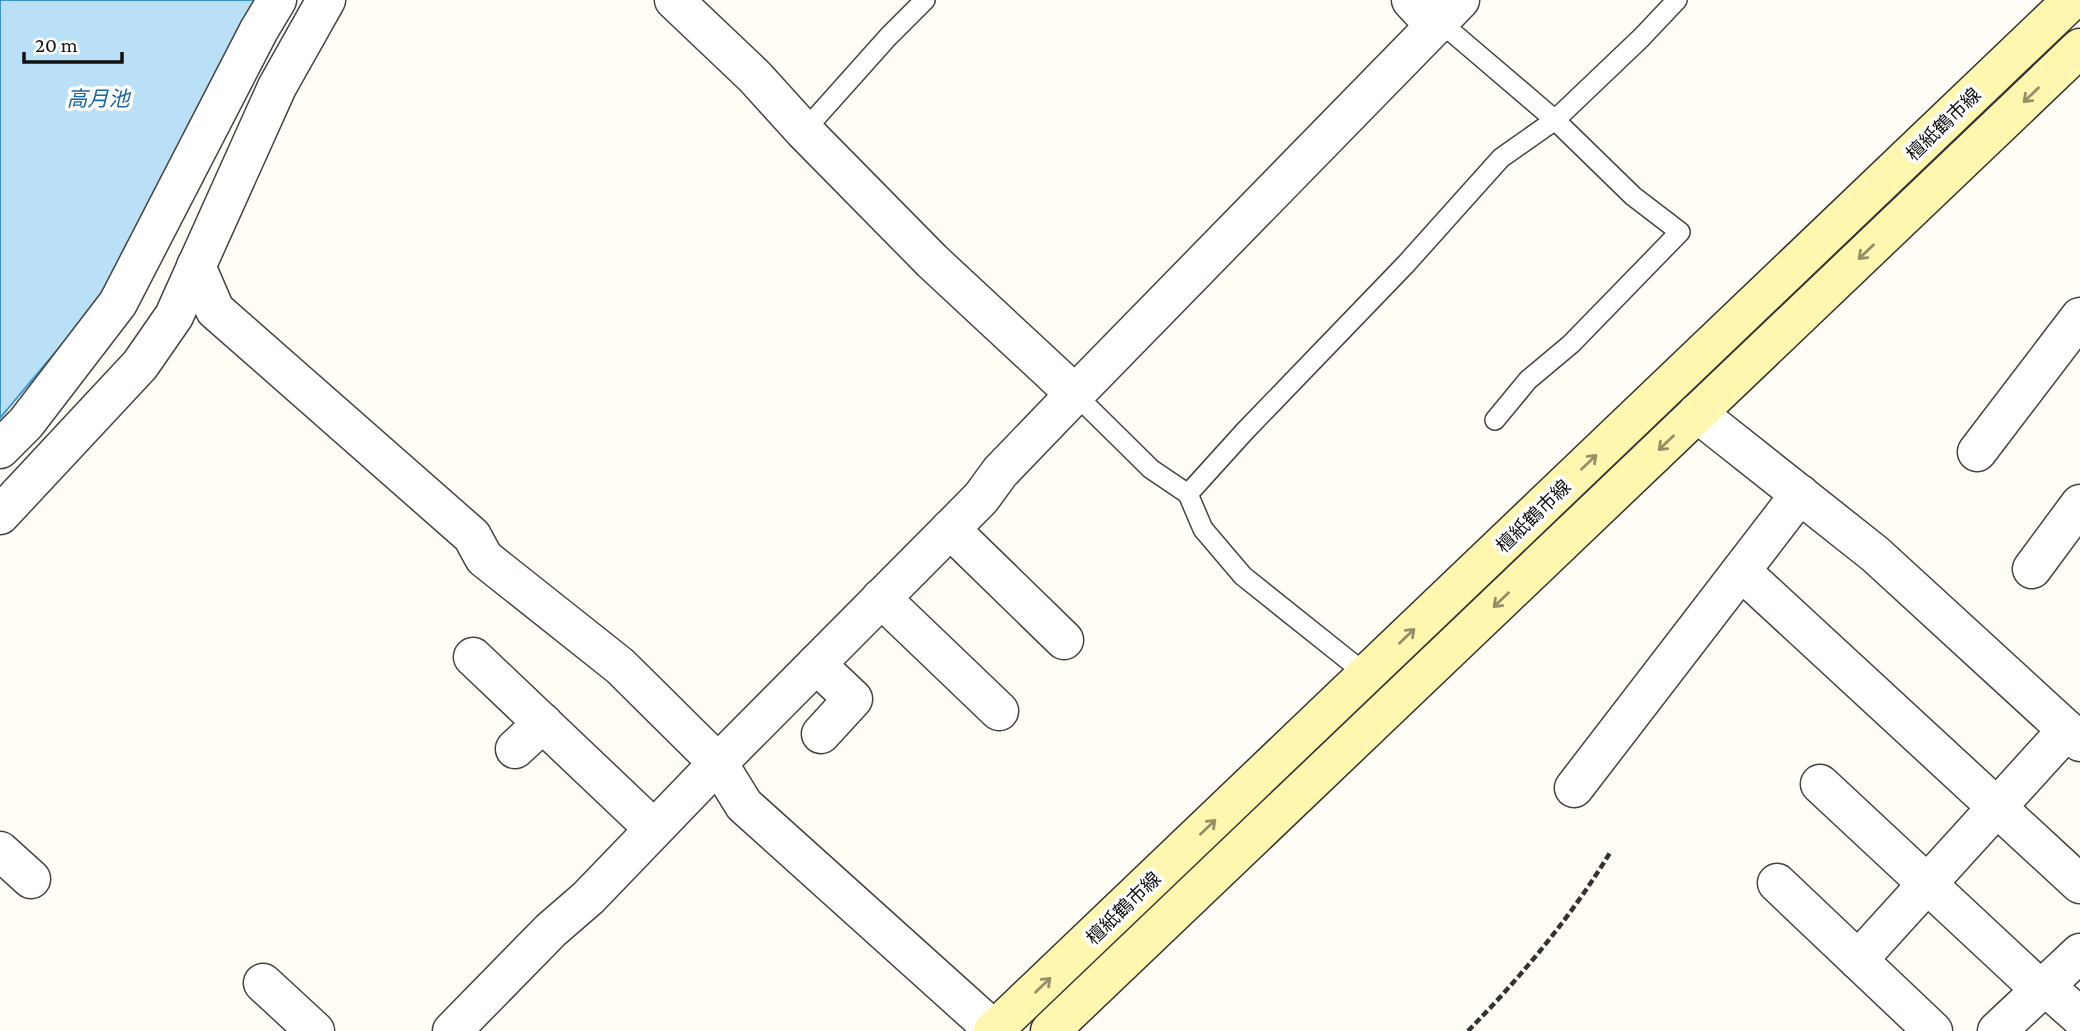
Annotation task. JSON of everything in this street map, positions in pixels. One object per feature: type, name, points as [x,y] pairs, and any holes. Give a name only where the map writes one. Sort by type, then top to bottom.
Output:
[{"type":"main road","name":"檀紙鶴市線","points":[[994,1030],[2072,0]]},
{"type":"main road","name":"檀紙鶴市線","points":[[1050,1031],[2080,48]]},
{"type":"street","points":[[0,449],[26,423],[118,303],[277,0]]},
{"type":"street","points":[[0,515],[140,365],[174,316],[277,87],[326,0]]},
{"type":"street","points":[[682,2],[932,261],[1075,394]]},
{"type":"street","points":[[452,1031],[551,930],[588,898],[718,762],[950,529],[1436,12]]},
{"type":"street","points":[[196,266],[215,310],[472,536],[484,558],[620,666],[718,762],[744,805],[994,1030]]},
{"type":"street","points":[[1977,452],[2080,317]]},
{"type":"street","points":[[1698,413],[1875,554],[2073,736],[1996,808],[1858,960]]},
{"type":"street","points":[[1574,788],[1800,494]]},
{"type":"street","points":[[2032,569],[2080,504]]},
{"type":"street","points":[[950,529],[1064,640]]},
{"type":"street","points":[[1741,571],[2080,884]]},
{"type":"street","points":[[881,598],[999,711]]},
{"type":"street","points":[[473,657],[654,829]]},
{"type":"street","points":[[816,664],[853,699],[821,734]]},
{"type":"street","points":[[515,749],[543,723]]},
{"type":"street","points":[[1820,784],[2043,988],[2080,1017]]},
{"type":"street","points":[[0,851],[31,878]]},
{"type":"street","points":[[1777,883],[1933,1031]]},
{"type":"street","points":[[1997,1031],[2080,953]]},
{"type":"street","points":[[263,983],[314,1031]]},
{"type":"lane","points":[[804,131],[925,0]]},
{"type":"lane","points":[[1188,494],[1406,264],[1501,158],[1555,120],[1677,0]]},
{"type":"lane","points":[[1436,12],[1555,120],[1633,196],[1680,232],[1571,344],[1528,380],[1495,420]]},
{"type":"lane","points":[[1075,394],[1151,469],[1188,494],[1203,528],[1244,576],[1367,675]]},
{"type":"path","points":[[1468,1031],[1494,1005],[1586,893],[1611,851]]},
{"type":"water","name":"高月池","points":[[0,0],[264,0],[107,291],[0,418]]}]
